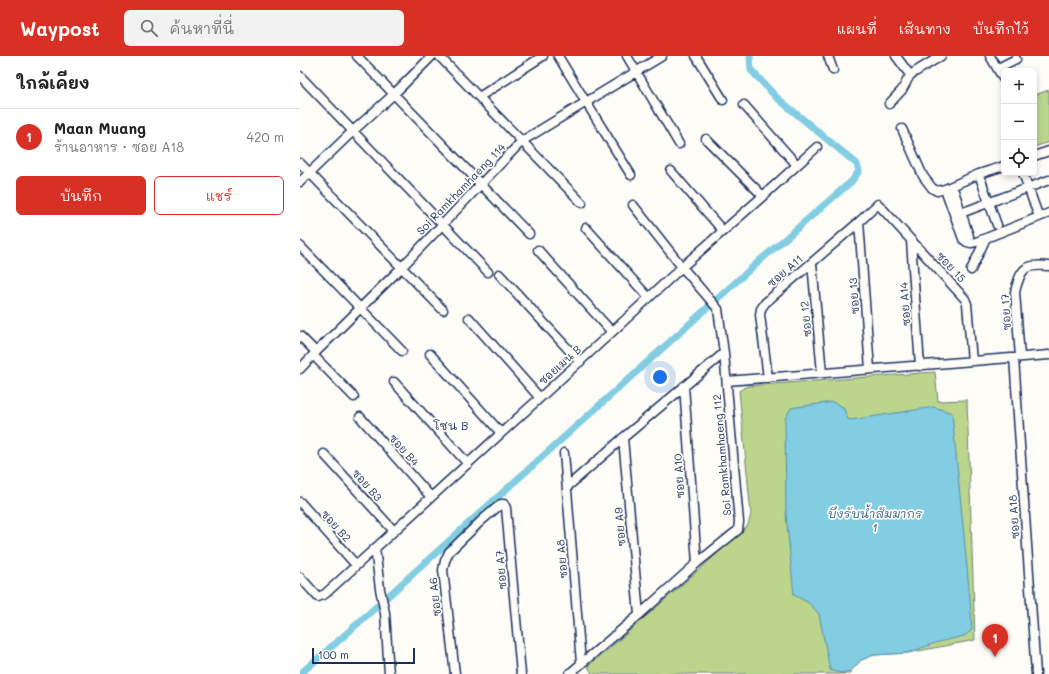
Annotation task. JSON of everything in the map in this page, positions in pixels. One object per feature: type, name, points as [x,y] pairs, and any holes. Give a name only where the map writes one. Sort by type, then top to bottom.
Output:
[{"type":"street","points":[[357,56],[529,234]]},
{"type":"street","points":[[300,182],[394,94],[432,56]]},
{"type":"street","points":[[439,56],[582,203]]},
{"type":"street","points":[[479,97],[543,56]]},
{"type":"street","points":[[558,56],[631,175]]},
{"type":"street","points":[[627,56],[679,144]]},
{"type":"street","name":"Soi Ramkhamhaeng 114","points":[[300,369],[401,268],[522,141],[662,56]]},
{"type":"street","points":[[696,56],[723,100]]},
{"type":"street","points":[[828,56],[833,70]]},
{"type":"street","points":[[896,56],[910,74]]},
{"type":"street","points":[[889,104],[902,90],[910,74],[940,56]]},
{"type":"street","points":[[990,56],[1001,74]]},
{"type":"street","points":[[998,68],[1016,58]]},
{"type":"street","points":[[300,76],[488,272]]},
{"type":"street","points":[[744,105],[797,165]]},
{"type":"street","points":[[902,129],[923,176],[932,188],[937,191],[1001,167]]},
{"type":"street","points":[[706,139],[763,196]]},
{"type":"street","name":"ซอยเมน B","points":[[300,577],[318,597],[325,594],[682,267],[817,147]]},
{"type":"street","points":[[1037,155],[1049,151]]},
{"type":"street","points":[[300,163],[443,310]]},
{"type":"street","points":[[671,171],[723,231]]},
{"type":"street","points":[[1024,176],[1037,212]]},
{"type":"street","points":[[981,180],[998,225]]},
{"type":"street","points":[[961,213],[1049,180]]},
{"type":"street","points":[[945,189],[963,239],[966,242],[972,243],[1049,213]]},
{"type":"street","points":[[954,191],[969,236]]},
{"type":"street","name":"ซอย A11","points":[[768,378],[760,315],[761,309],[765,303],[878,204]]},
{"type":"street","name":"ซอย 15","points":[[878,204],[967,304],[972,361]]},
{"type":"street","name":"Soi Ramkhamhaeng 112","points":[[569,674],[639,615],[697,563],[738,530],[739,522],[727,381],[718,309],[633,206]]},
{"type":"street","name":"ซอย 13","points":[[859,222],[870,369]]},
{"type":"street","points":[[586,228],[649,298]]},
{"type":"street","points":[[971,270],[986,238]]},
{"type":"street","name":"ซอย A14","points":[[911,241],[920,366]]},
{"type":"street","points":[[300,246],[402,351]]},
{"type":"street","points":[[538,250],[612,332]]},
{"type":"street","name":"ซอย 12","points":[[812,263],[822,373]]},
{"type":"street","name":"ซอย 17","points":[[1017,357],[1015,292],[1017,281],[1026,267],[1037,265],[1049,266]]},
{"type":"street","points":[[499,274],[580,362]]},
{"type":"street","points":[[469,318],[540,398]]},
{"type":"street","points":[[300,336],[314,354],[354,397]]},
{"type":"street","points":[[567,487],[724,353]]},
{"type":"street","points":[[430,354],[501,434]]},
{"type":"street","points":[[727,381],[1049,355]]},
{"type":"street","name":"ซอย A18","points":[[1017,357],[1036,674]]},
{"type":"street","points":[[394,382],[468,464]]},
{"type":"street","name":"ซอย A10","points":[[684,386],[697,563]]},
{"type":"street","name":"ซอย B4","points":[[360,417],[431,497]]},
{"type":"street","name":"ซอย A9","points":[[623,438],[639,615]]},
{"type":"street","name":"ซอย A8","points":[[564,453],[581,663]]},
{"type":"street","name":"ซอย B3","points":[[324,454],[394,531]]},
{"type":"street","name":"ซอย B2","points":[[300,502],[356,565]]},
{"type":"street","name":"ซอย A7","points":[[474,528],[501,504],[504,504],[507,514],[521,674]]},
{"type":"street","name":"ซอย A6","points":[[455,674],[443,570],[449,552],[474,528]]},
{"type":"street","points":[[375,548],[380,589],[385,613],[389,674]]},
{"type":"green space","points":[[1049,90],[1049,142],[1037,146],[1037,104],[1037,94]]},
{"type":"green space","points":[[935,372],[938,401],[967,400],[975,640],[908,653],[874,655],[861,660],[851,671],[851,674],[592,674],[588,666],[700,569],[748,525],[751,514],[739,391],[748,386]]},
{"type":"water","name":"บึงรับน้ำสัมมากร 1","points":[[832,402],[843,407],[848,419],[851,420],[934,407],[952,413],[972,630],[964,636],[935,643],[908,653],[874,655],[861,660],[851,671],[840,673],[830,670],[819,614],[809,603],[794,595],[786,514],[785,419],[791,408]]},
{"type":"waterway","points":[[300,674],[757,263],[852,181],[859,171],[857,164],[776,97],[751,70],[750,56]]},
{"type":"place","name":"Maan Muang","points":[[995,657]]},
{"type":"district","name":"โซน B","points":[[451,426]]}]
